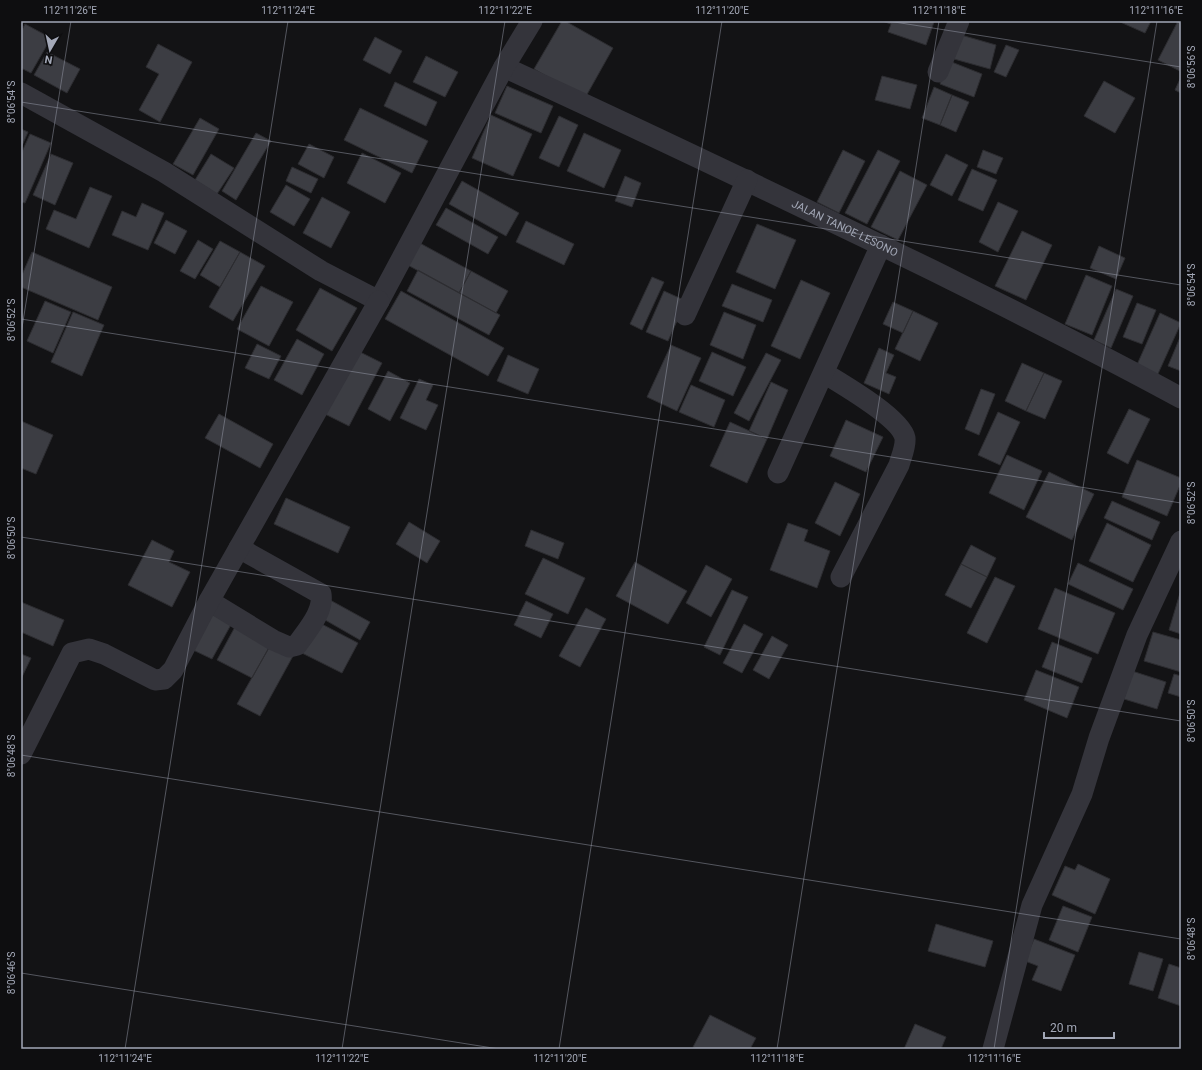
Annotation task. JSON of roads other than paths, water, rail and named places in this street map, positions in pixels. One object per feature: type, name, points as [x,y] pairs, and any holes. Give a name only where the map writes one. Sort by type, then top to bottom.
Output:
[{"type":"street","points":[[21,754],[72,653],[89,649],[104,654],[155,680],[164,679],[173,670],[209,601],[379,301],[504,68],[532,21]]},
{"type":"street","points":[[938,72],[959,21]]},
{"type":"street","name":"JALAN TANOE LESONO","points":[[504,68],[746,180],[880,245],[1099,353],[1181,398]]},
{"type":"street","points":[[21,93],[164,172],[321,271],[379,301]]},
{"type":"street","points":[[685,315],[746,180]]},
{"type":"street","points":[[778,473],[880,245]]},
{"type":"street","points":[[824,373],[879,409],[901,430],[905,439],[898,465],[841,577]]},
{"type":"street","points":[[993,1049],[1032,905],[1082,794],[1102,730],[1138,635],[1181,541]]},
{"type":"street","points":[[209,601],[274,640],[289,647],[297,645],[320,611],[322,603],[321,594],[239,548]]}]
